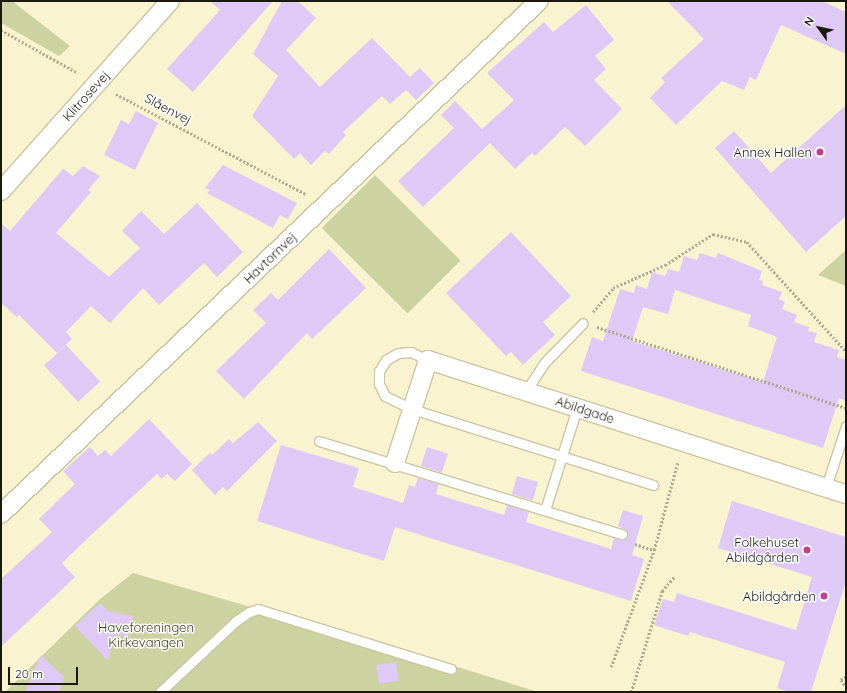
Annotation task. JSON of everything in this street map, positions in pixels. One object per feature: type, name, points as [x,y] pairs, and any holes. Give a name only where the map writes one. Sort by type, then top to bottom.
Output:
[{"type":"street","name":"Klitrosevej","points":[[1,191],[170,1]]},
{"type":"street","name":"Havtornvej","points":[[1,514],[539,1]]},
{"type":"street","name":"Abildgade","points":[[428,360],[846,494]]},
{"type":"street","points":[[395,463],[428,360]]},
{"type":"lane","points":[[526,391],[545,362],[583,322]]},
{"type":"lane","points":[[428,360],[410,352],[398,353],[386,360],[379,371],[379,384],[385,396],[412,409],[653,485]]},
{"type":"lane","points":[[545,510],[577,408]]},
{"type":"lane","points":[[826,487],[846,426]]},
{"type":"lane","points":[[319,441],[395,463],[622,534]]},
{"type":"lane","points":[[160,692],[236,621],[249,612],[258,610],[451,669]]},
{"type":"path","name":"Slåenvej","points":[[1,30],[97,84],[326,205]]},
{"type":"path","points":[[846,351],[747,242],[713,234],[665,265],[613,288],[583,322],[846,408]]},
{"type":"path","points":[[611,667],[654,550],[684,442]]},
{"type":"path","points":[[631,692],[662,591],[674,576]]},
{"type":"path","points":[[846,677],[841,680],[846,688]]},
{"type":"green space","points":[[1,1],[12,1],[70,46],[59,56],[1,23]]},
{"type":"green space","points":[[375,175],[461,261],[408,314],[322,228]]},
{"type":"green space","points":[[846,250],[846,286],[818,275]]},
{"type":"green space","name":"Haveforeningen Kirkevangen","points":[[133,573],[445,663],[538,692],[5,692],[99,600]]},
{"type":"building","points":[[210,1],[273,1],[193,92],[167,69],[220,10]]},
{"type":"building","points":[[282,1],[298,1],[316,18],[286,50],[320,87],[372,38],[410,77],[420,68],[434,83],[416,100],[406,90],[390,104],[382,96],[343,132],[346,135],[329,154],[325,151],[311,165],[300,153],[294,159],[252,116],[278,76],[253,54]]},
{"type":"building","points":[[667,1],[822,1],[846,12],[846,54],[781,25],[756,80],[750,77],[744,90],[722,81],[676,125],[650,98],[665,82],[661,78],[704,39]]},
{"type":"building","points":[[586,5],[614,40],[595,56],[606,69],[594,80],[622,109],[585,146],[565,127],[535,156],[532,153],[515,169],[490,143],[423,207],[398,181],[454,128],[441,115],[455,101],[482,129],[514,100],[487,73],[544,22],[553,32]]},
{"type":"building","name":"Annex Hallen","points":[[846,105],[846,216],[806,252],[715,148],[734,131],[771,173]]},
{"type":"building","points":[[136,111],[158,123],[135,170],[104,155],[121,120],[129,124]]},
{"type":"building","points":[[223,165],[297,203],[288,219],[280,215],[273,228],[207,193],[210,190],[205,188]]},
{"type":"building","points":[[83,166],[100,176],[88,190],[91,192],[56,233],[109,277],[140,248],[122,231],[141,211],[164,234],[197,203],[243,252],[217,277],[204,263],[159,305],[143,288],[110,323],[91,306],[66,332],[72,339],[57,353],[19,315],[17,317],[1,303],[1,223],[10,231],[63,169],[73,176]]},
{"type":"building","points":[[511,232],[571,296],[543,322],[555,335],[523,365],[511,352],[506,356],[446,293]]},
{"type":"building","points":[[329,249],[366,288],[312,339],[307,333],[244,399],[216,371],[266,323],[253,310],[271,293],[278,300]]},
{"type":"building","points":[[700,253],[716,258],[718,253],[762,271],[759,280],[763,281],[762,285],[782,292],[779,299],[785,302],[782,309],[797,315],[794,322],[809,327],[808,331],[817,333],[814,342],[839,350],[837,357],[846,360],[846,401],[839,398],[823,448],[581,371],[592,337],[603,341],[620,289],[634,293],[636,285],[647,289],[652,272],[665,276],[668,269],[679,272],[684,256],[697,260]],"holes":[[[675,290],[751,315],[748,326],[777,337],[763,382],[632,341],[643,307],[668,314]]]},
{"type":"building","points":[[66,345],[100,382],[78,402],[44,365]]},
{"type":"building","points":[[149,419],[192,464],[175,481],[167,474],[162,479],[157,474],[89,537],[62,563],[75,577],[1,647],[1,579],[52,532],[39,519],[75,484],[63,471],[90,447],[98,456],[105,450],[111,456]]},
{"type":"building","points":[[258,422],[277,441],[227,491],[223,487],[215,495],[192,470],[210,453],[212,455],[229,439],[233,443]]},
{"type":"building","points":[[281,445],[359,468],[353,487],[403,503],[409,485],[415,487],[418,478],[439,484],[436,494],[504,515],[507,505],[529,512],[526,522],[611,549],[614,538],[623,540],[628,535],[626,530],[618,526],[623,510],[643,516],[632,555],[644,559],[631,601],[395,527],[384,561],[257,521]]},
{"type":"building","points":[[427,447],[448,454],[442,473],[421,466]]},
{"type":"building","points":[[517,476],[538,482],[533,500],[512,494]]},
{"type":"building","name":"Abildgården","points":[[732,501],[846,537],[846,581],[811,692],[789,692],[777,688],[785,662],[690,632],[688,636],[654,625],[663,599],[674,602],[677,593],[796,630],[812,577],[718,548]]},
{"type":"building","points":[[100,603],[108,611],[133,616],[128,637],[115,634],[108,661],[75,626]]},
{"type":"building","points":[[41,655],[64,677],[59,692],[25,692]]},
{"type":"building","points":[[396,662],[399,681],[379,684],[376,665]]},
{"type":"place","name":"Annex Hallen","points":[[820,152]]},
{"type":"place","name":"Folkehuset Abildgården","points":[[807,550]]},
{"type":"place","name":"Abildgården","points":[[824,596]]}]
